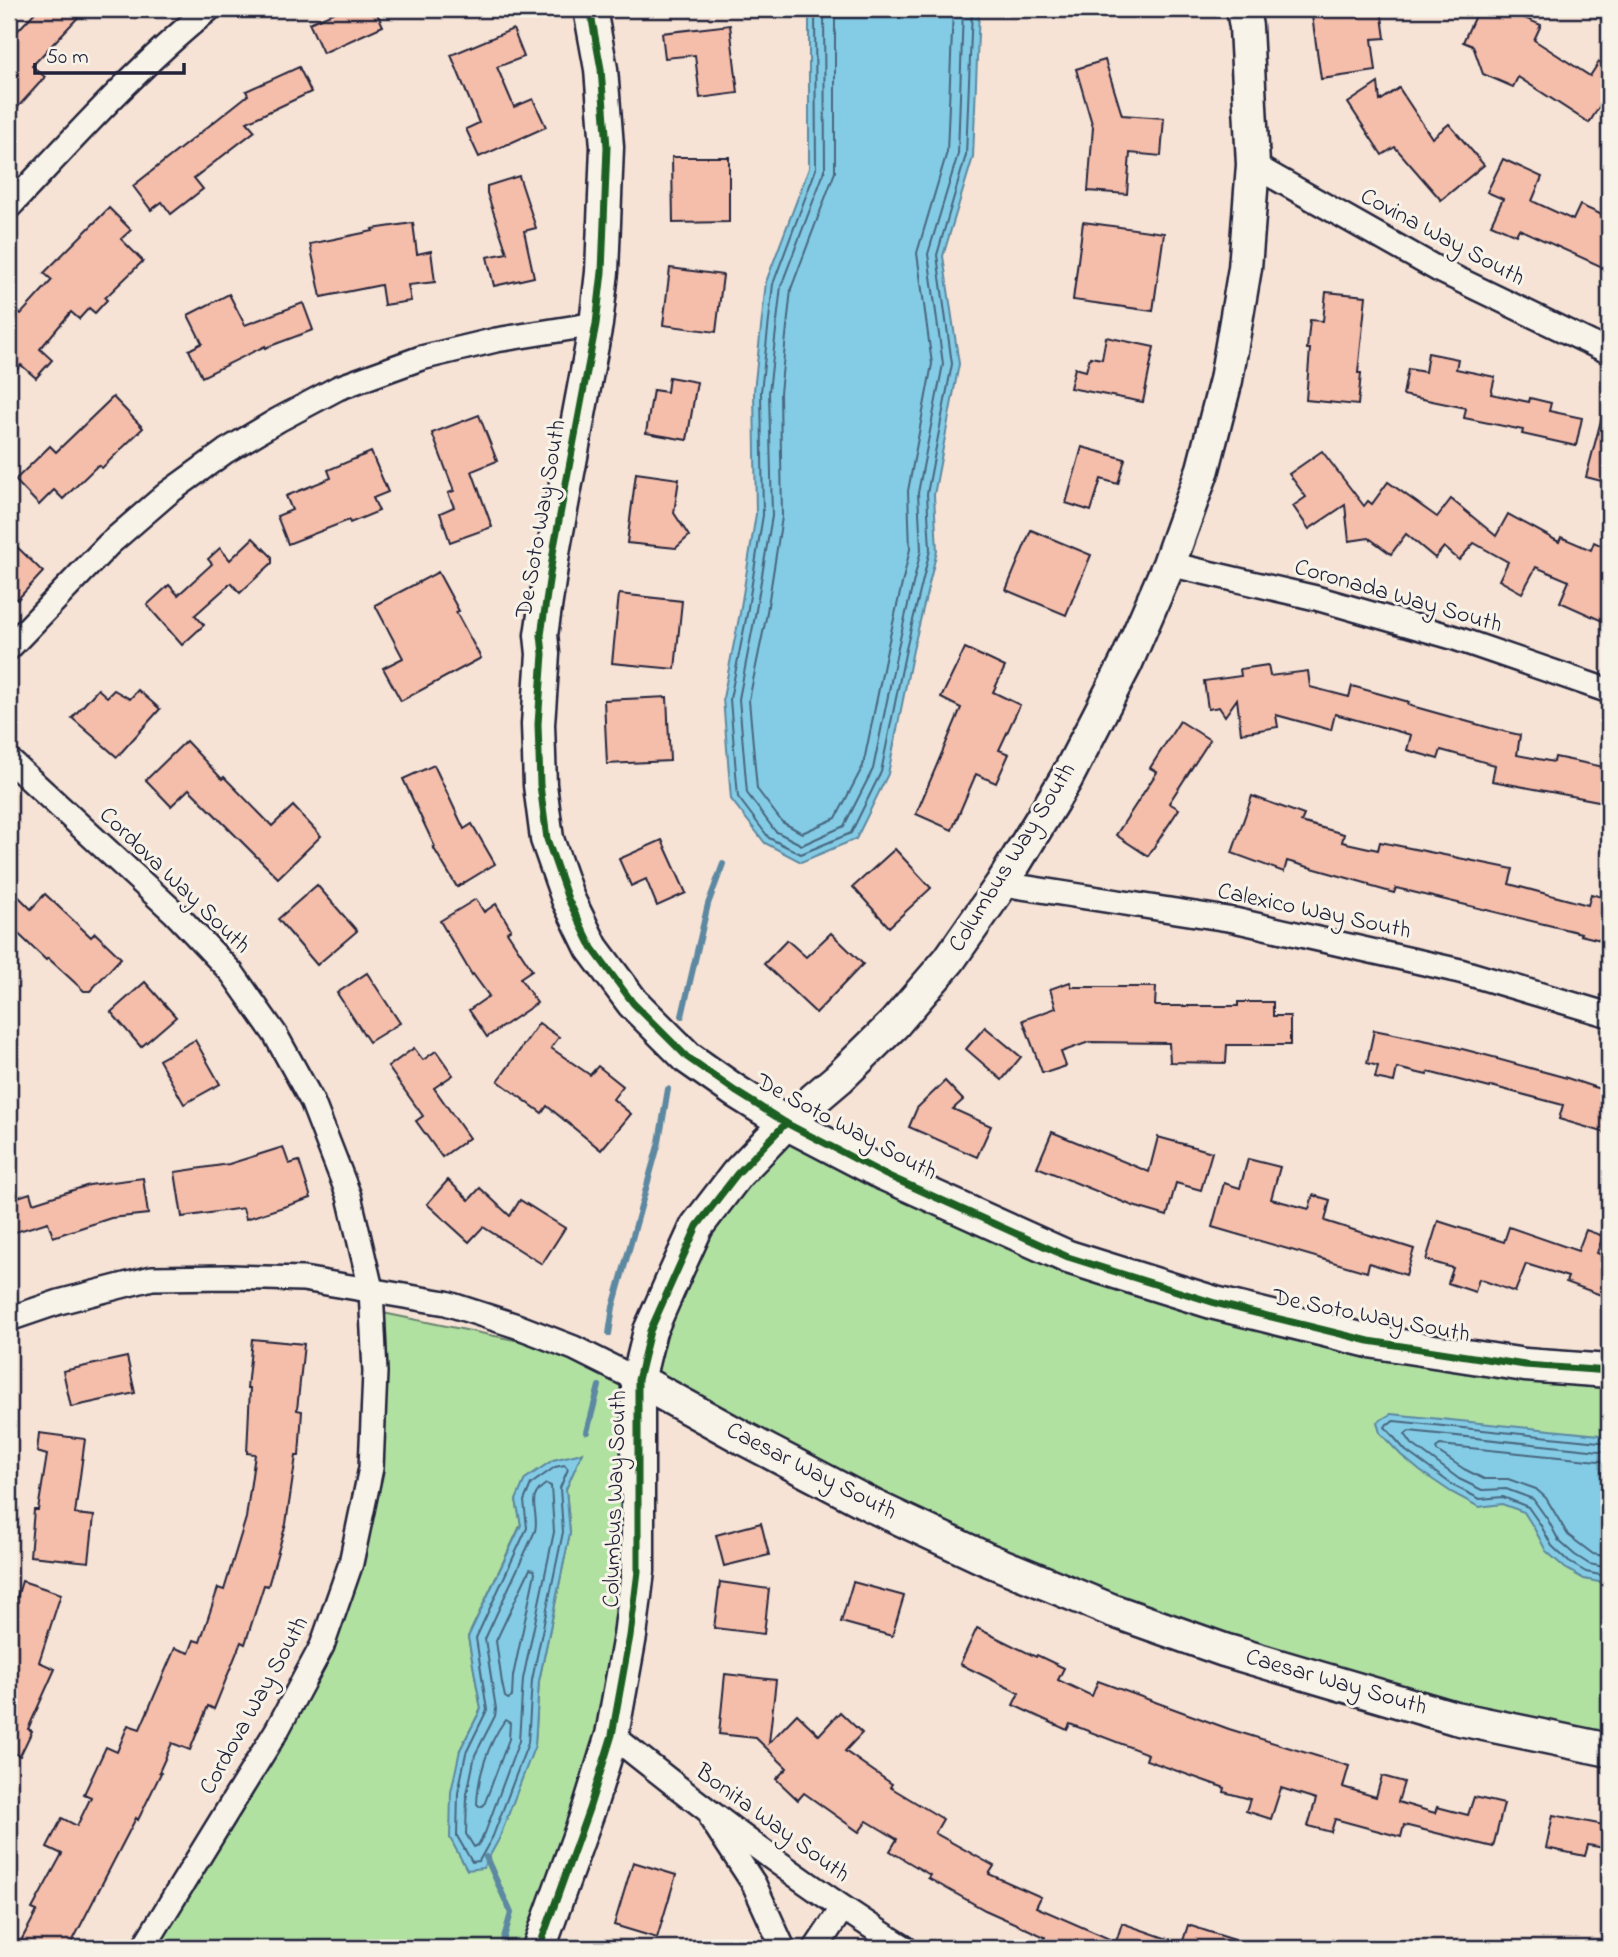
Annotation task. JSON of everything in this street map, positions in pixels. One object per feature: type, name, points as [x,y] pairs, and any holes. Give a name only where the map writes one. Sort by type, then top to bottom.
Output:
[{"type":"street","points":[[9,208],[118,92],[209,9]]},
{"type":"street","name":"De Soto Way South","points":[[590,9],[601,69],[607,147],[603,272],[541,635],[543,654],[538,724],[540,785],[547,839],[568,899],[592,948],[633,1003],[688,1058],[786,1123],[884,1174],[1068,1256],[1215,1303],[1369,1341],[1525,1365],[1609,1371]]},
{"type":"street","name":"Columbus Way South","points":[[539,1948],[589,1809],[612,1735],[630,1636],[638,1571],[638,1380],[650,1331],[697,1226],[737,1174],[786,1123],[839,1078],[894,1024],[949,960],[1003,884],[1066,779],[1126,663],[1169,564],[1203,469],[1226,380],[1245,268],[1252,165],[1243,9]]},
{"type":"street","name":"Covina Way South","points":[[1252,165],[1439,270],[1609,352]]},
{"type":"street","points":[[9,648],[109,544],[168,494],[226,451],[278,419],[338,388],[421,358],[496,340],[596,324]]},
{"type":"street","name":"Coronada Way South","points":[[1169,564],[1316,597],[1452,637],[1609,691]]},
{"type":"street","name":"Cordova Way South","points":[[9,760],[175,913],[232,974],[275,1034],[312,1101],[349,1196],[371,1289],[375,1372],[371,1468],[351,1563],[322,1646],[277,1730],[143,1948]]},
{"type":"street","name":"Calexico Way South","points":[[1003,884],[1234,920],[1460,971],[1609,1015]]},
{"type":"street","name":"Caesar Way South","points":[[9,1319],[59,1302],[152,1278],[303,1279],[446,1303],[574,1348],[873,1506],[984,1558],[1111,1611],[1224,1650],[1455,1718],[1609,1751]]},
{"type":"street","name":"Bonita Way South","points":[[612,1735],[704,1809],[842,1909],[905,1948]]},
{"type":"street","points":[[704,1809],[754,1884],[783,1948]]},
{"type":"street","points":[[816,1948],[842,1909]]},
{"type":"green space","points":[[798,1139],[1071,1269],[1609,1385],[1609,1739],[1458,1707],[1116,1600],[879,1496],[651,1373],[660,1337],[708,1237],[749,1179],[782,1143]]},
{"type":"green space","points":[[383,1313],[529,1343],[569,1358],[628,1387],[625,1643],[562,1846],[520,1948],[156,1948],[332,1649]],"holes":[[[581,1453],[566,1489],[570,1533],[539,1681],[535,1745],[460,1750],[481,1709],[468,1637],[521,1524],[516,1500]]]},
{"type":"water","points":[[809,9],[979,9],[973,157],[943,256],[959,364],[934,495],[937,551],[913,650],[888,774],[856,839],[801,862],[765,843],[731,799],[723,698],[756,514],[754,391],[766,282],[809,168]]},
{"type":"water","points":[[1391,1414],[1609,1436],[1609,1584],[1584,1579],[1565,1568],[1546,1551],[1524,1512],[1502,1504],[1479,1507],[1420,1471],[1380,1433],[1377,1422]]},
{"type":"water","points":[[582,1453],[566,1489],[570,1533],[539,1681],[535,1745],[499,1839],[483,1868],[467,1870],[450,1838],[451,1792],[460,1750],[481,1709],[468,1637],[521,1525],[516,1500],[525,1479],[553,1460]]},
{"type":"building","points":[[38,9],[86,9],[32,66],[45,77],[9,117],[9,40]]},
{"type":"building","points":[[342,9],[375,9],[383,26],[323,53],[309,23]]},
{"type":"building","points":[[1359,9],[1381,9],[1385,38],[1372,39],[1376,71],[1321,79],[1312,16]]},
{"type":"building","points":[[1478,9],[1503,9],[1541,25],[1534,40],[1590,76],[1599,62],[1609,68],[1609,91],[1589,123],[1518,77],[1513,87],[1483,74],[1473,46],[1463,42]]},
{"type":"building","points":[[730,25],[738,93],[700,98],[695,55],[665,58],[662,33]]},
{"type":"building","points":[[513,29],[524,57],[497,67],[514,107],[533,99],[546,127],[479,157],[466,129],[479,123],[451,55]]},
{"type":"building","points":[[1105,60],[1122,115],[1164,118],[1161,156],[1130,153],[1127,194],[1088,191],[1093,127],[1076,69]]},
{"type":"building","points":[[299,67],[311,92],[247,122],[255,131],[194,178],[203,189],[171,214],[162,202],[151,210],[133,186],[248,95],[246,91]]},
{"type":"building","points":[[1378,83],[1380,101],[1399,88],[1432,138],[1449,124],[1484,165],[1441,200],[1395,147],[1382,155],[1348,103]]},
{"type":"building","points":[[672,157],[729,157],[729,222],[673,223]]},
{"type":"building","points":[[1503,159],[1542,177],[1532,201],[1573,220],[1580,205],[1609,218],[1609,270],[1519,229],[1516,235],[1491,224],[1503,199],[1487,192]]},
{"type":"building","points":[[519,176],[536,228],[524,231],[534,277],[494,286],[487,257],[507,253],[487,186]]},
{"type":"building","points":[[109,208],[131,230],[121,239],[143,261],[105,298],[107,300],[95,313],[89,308],[79,319],[71,312],[40,349],[52,360],[36,378],[21,365],[9,378],[9,320],[17,311],[21,314],[52,280],[44,273]]},
{"type":"building","points":[[1083,222],[1164,233],[1153,311],[1073,300]]},
{"type":"building","points":[[413,223],[417,254],[431,251],[435,282],[408,285],[411,301],[384,305],[381,285],[321,297],[310,244],[373,231],[372,229]]},
{"type":"building","points":[[670,268],[723,275],[716,332],[663,325]]},
{"type":"building","points":[[1326,292],[1366,296],[1358,373],[1361,373],[1358,405],[1306,400],[1310,320],[1323,321]]},
{"type":"building","points":[[229,294],[245,325],[303,303],[313,330],[265,346],[202,377],[189,350],[202,343],[188,315]]},
{"type":"building","points":[[1106,337],[1154,347],[1143,402],[1070,388],[1075,368],[1086,371],[1090,357],[1102,359]]},
{"type":"building","points":[[1428,353],[1458,359],[1456,369],[1495,377],[1491,394],[1529,402],[1530,398],[1551,403],[1549,411],[1582,418],[1576,446],[1522,434],[1523,430],[1464,418],[1466,408],[1403,395],[1408,369],[1425,372]]},
{"type":"building","points":[[669,377],[697,382],[687,440],[646,433],[653,390],[667,392]]},
{"type":"building","points":[[113,397],[143,428],[102,468],[98,465],[63,499],[54,490],[39,505],[15,480],[50,446],[56,452]]},
{"type":"building","points":[[1604,409],[1609,409],[1609,483],[1586,477]]},
{"type":"building","points":[[479,415],[497,461],[472,471],[492,527],[450,542],[440,513],[454,507],[448,493],[454,491],[432,433]]},
{"type":"building","points":[[1082,447],[1125,459],[1118,484],[1101,479],[1091,511],[1066,503]]},
{"type":"building","points":[[1322,451],[1364,506],[1368,501],[1372,504],[1388,482],[1437,517],[1451,499],[1496,536],[1508,514],[1559,542],[1561,537],[1591,550],[1594,542],[1609,549],[1609,624],[1560,602],[1569,581],[1536,567],[1522,593],[1499,580],[1508,562],[1474,543],[1459,560],[1444,547],[1435,558],[1406,534],[1391,554],[1369,538],[1349,541],[1345,505],[1309,529],[1293,506],[1306,497],[1289,474]]},
{"type":"building","points":[[371,452],[388,492],[373,498],[379,511],[288,544],[277,516],[292,510],[286,496],[331,478],[328,470]]},
{"type":"building","points":[[636,473],[679,479],[674,513],[689,536],[676,548],[627,543]]},
{"type":"building","points":[[1031,530],[1091,555],[1066,615],[1006,590]]},
{"type":"building","points":[[253,538],[272,557],[272,563],[240,593],[231,583],[195,615],[204,625],[182,645],[147,605],[169,585],[178,595],[212,564],[208,559],[220,548],[230,560]]},
{"type":"building","points":[[9,539],[43,572],[17,600],[9,593]]},
{"type":"building","points":[[438,572],[481,658],[401,701],[383,668],[403,658],[375,605]]},
{"type":"building","points":[[619,594],[682,601],[675,669],[612,663]]},
{"type":"building","points":[[965,648],[1005,667],[993,692],[1020,705],[999,750],[1009,754],[996,783],[976,774],[952,830],[916,814],[961,708],[941,698]]},
{"type":"building","points":[[1268,665],[1270,676],[1308,671],[1310,687],[1349,697],[1352,686],[1409,702],[1408,705],[1520,735],[1517,755],[1554,762],[1555,757],[1609,768],[1604,802],[1492,781],[1495,765],[1441,750],[1438,759],[1407,750],[1411,735],[1335,714],[1331,730],[1276,715],[1278,727],[1241,733],[1237,699],[1225,716],[1219,707],[1208,709],[1204,681],[1241,676],[1240,669]]},
{"type":"building","points":[[98,689],[107,697],[114,690],[130,699],[138,690],[160,709],[117,757],[72,718]]},
{"type":"building","points":[[667,697],[670,761],[607,764],[604,700]]},
{"type":"building","points":[[1180,721],[1210,740],[1169,803],[1179,809],[1148,856],[1116,835],[1157,772],[1150,768]]},
{"type":"building","points":[[186,741],[272,826],[293,806],[321,836],[278,878],[189,789],[171,806],[146,780]]},
{"type":"building","points":[[434,765],[464,829],[472,824],[495,864],[457,887],[433,847],[403,779]]},
{"type":"building","points":[[1252,796],[1304,815],[1301,822],[1344,834],[1342,842],[1378,850],[1380,842],[1513,869],[1509,884],[1588,905],[1591,894],[1609,899],[1609,942],[1396,888],[1394,893],[1287,861],[1284,872],[1232,853]]},
{"type":"building","points":[[662,840],[686,893],[657,906],[646,879],[631,886],[619,859]]},
{"type":"building","points":[[895,849],[931,888],[889,927],[853,887]]},
{"type":"building","points":[[317,885],[357,931],[317,965],[278,919]]},
{"type":"building","points":[[9,887],[31,909],[45,894],[91,937],[95,933],[121,958],[90,991],[84,991],[9,925]]},
{"type":"building","points":[[476,899],[484,912],[496,904],[511,929],[507,932],[532,970],[520,978],[537,1003],[487,1037],[469,1010],[489,996],[472,975],[440,921]]},
{"type":"building","points":[[831,933],[863,964],[816,1013],[764,964],[787,940],[806,957]]},
{"type":"building","points":[[367,973],[400,1023],[369,1042],[337,993]]},
{"type":"building","points":[[145,982],[176,1017],[141,1047],[111,1012]]},
{"type":"building","points":[[1070,982],[1072,987],[1156,987],[1155,1006],[1238,1006],[1238,1002],[1273,1002],[1273,1016],[1290,1016],[1290,1045],[1227,1045],[1226,1063],[1170,1062],[1169,1043],[1089,1042],[1061,1052],[1066,1066],[1042,1072],[1023,1020],[1056,1008],[1050,989]]},
{"type":"building","points":[[539,1023],[559,1037],[551,1048],[590,1075],[598,1066],[623,1086],[613,1099],[631,1114],[601,1150],[547,1106],[542,1113],[498,1081]]},
{"type":"building","points":[[985,1027],[1021,1057],[1002,1080],[966,1049]]},
{"type":"building","points":[[1374,1030],[1497,1058],[1609,1092],[1609,1134],[1559,1119],[1563,1105],[1491,1086],[1490,1088],[1428,1072],[1427,1075],[1397,1068],[1394,1082],[1375,1078],[1378,1066],[1367,1063]]},
{"type":"building","points":[[195,1040],[220,1084],[184,1104],[159,1060]]},
{"type":"building","points":[[414,1048],[423,1060],[436,1051],[453,1075],[434,1088],[469,1138],[442,1157],[416,1121],[423,1116],[388,1067]]},
{"type":"building","points":[[945,1081],[963,1100],[953,1109],[991,1126],[977,1157],[909,1127],[917,1108]]},
{"type":"building","points":[[1052,1132],[1149,1172],[1158,1137],[1212,1152],[1201,1190],[1176,1183],[1167,1216],[1133,1206],[1037,1167]]},
{"type":"building","points":[[283,1147],[289,1164],[299,1161],[311,1198],[246,1219],[243,1208],[182,1217],[175,1172],[229,1164]]},
{"type":"building","points":[[1248,1159],[1280,1167],[1271,1199],[1309,1209],[1313,1195],[1330,1200],[1325,1221],[1414,1249],[1406,1275],[1369,1263],[1367,1272],[1212,1227],[1224,1183],[1240,1188]]},
{"type":"building","points":[[143,1178],[148,1214],[111,1218],[53,1237],[48,1222],[9,1234],[9,1200],[30,1193],[33,1203],[89,1185]]},
{"type":"building","points":[[448,1180],[469,1200],[480,1188],[510,1216],[520,1200],[565,1228],[542,1264],[483,1227],[469,1242],[427,1204]]},
{"type":"building","points":[[1438,1221],[1504,1242],[1509,1227],[1578,1251],[1586,1230],[1603,1236],[1597,1253],[1609,1258],[1609,1298],[1566,1282],[1568,1277],[1526,1264],[1515,1292],[1479,1279],[1475,1292],[1448,1283],[1453,1268],[1426,1260]]},
{"type":"building","points":[[252,1339],[304,1344],[297,1410],[302,1411],[299,1456],[296,1456],[286,1524],[268,1586],[264,1585],[245,1644],[241,1642],[214,1709],[208,1706],[190,1750],[172,1743],[138,1820],[136,1818],[69,1948],[17,1948],[37,1911],[32,1909],[62,1854],[47,1847],[62,1818],[77,1826],[91,1797],[84,1794],[106,1747],[117,1752],[128,1725],[140,1729],[175,1648],[189,1653],[194,1640],[200,1642],[218,1588],[224,1590],[246,1518],[255,1454],[247,1453],[250,1388],[247,1388]]},
{"type":"building","points":[[127,1357],[135,1393],[71,1407],[63,1371]]},
{"type":"building","points":[[39,1433],[85,1439],[75,1514],[94,1516],[89,1562],[30,1556],[34,1510],[38,1510],[47,1455],[37,1452]]},
{"type":"building","points":[[761,1523],[769,1555],[724,1566],[716,1535]]},
{"type":"building","points":[[22,1581],[61,1594],[39,1662],[55,1669],[28,1729],[32,1731],[20,1756],[9,1751],[9,1623]]},
{"type":"building","points":[[720,1582],[769,1589],[764,1634],[714,1628]]},
{"type":"building","points":[[853,1582],[904,1596],[892,1636],[841,1622]]},
{"type":"building","points":[[977,1628],[1064,1668],[1058,1680],[1092,1696],[1098,1681],[1229,1729],[1349,1766],[1343,1787],[1376,1797],[1382,1776],[1404,1782],[1398,1802],[1435,1813],[1437,1807],[1468,1815],[1474,1797],[1504,1804],[1493,1847],[1404,1825],[1401,1837],[1335,1819],[1331,1832],[1308,1826],[1316,1799],[1281,1788],[1271,1819],[1246,1811],[1250,1799],[1224,1792],[1225,1788],[1146,1760],[1148,1754],[1070,1724],[1067,1730],[1013,1705],[1019,1693],[960,1664]]},
{"type":"building","points":[[725,1674],[776,1680],[769,1743],[797,1714],[819,1735],[840,1712],[862,1733],[845,1751],[892,1784],[890,1787],[943,1819],[935,1833],[994,1866],[989,1874],[1041,1897],[1036,1907],[1116,1942],[1122,1923],[1182,1944],[1188,1925],[1250,1945],[1249,1948],[1062,1948],[1044,1940],[1045,1937],[985,1910],[928,1878],[930,1875],[890,1851],[897,1839],[867,1821],[859,1832],[804,1793],[798,1800],[776,1779],[787,1768],[756,1738],[719,1734]]},
{"type":"building","points":[[1553,1815],[1609,1826],[1609,1849],[1588,1845],[1585,1856],[1546,1848]]},
{"type":"building","points":[[633,1862],[676,1875],[657,1938],[614,1925]]},
{"type":"waterway","points":[[682,1016],[708,904],[723,864]]},
{"type":"waterway","points":[[609,1334],[613,1307],[659,1142],[668,1089]]},
{"type":"waterway","points":[[587,1432],[599,1386]]},
{"type":"waterway","points":[[486,1857],[511,1913],[501,1948]]},
{"type":"cycle path","points":[[590,9],[601,69],[607,147],[602,272],[596,324],[554,547],[541,635],[543,654],[538,724],[540,785],[547,839],[568,899],[592,948],[633,1003],[688,1058],[786,1123],[884,1174],[1068,1257],[1215,1303],[1369,1341],[1525,1365],[1609,1371]]},
{"type":"cycle path","points":[[539,1948],[589,1809],[612,1735],[630,1636],[638,1571],[638,1380],[650,1331],[697,1226],[737,1174],[786,1123]]}]
